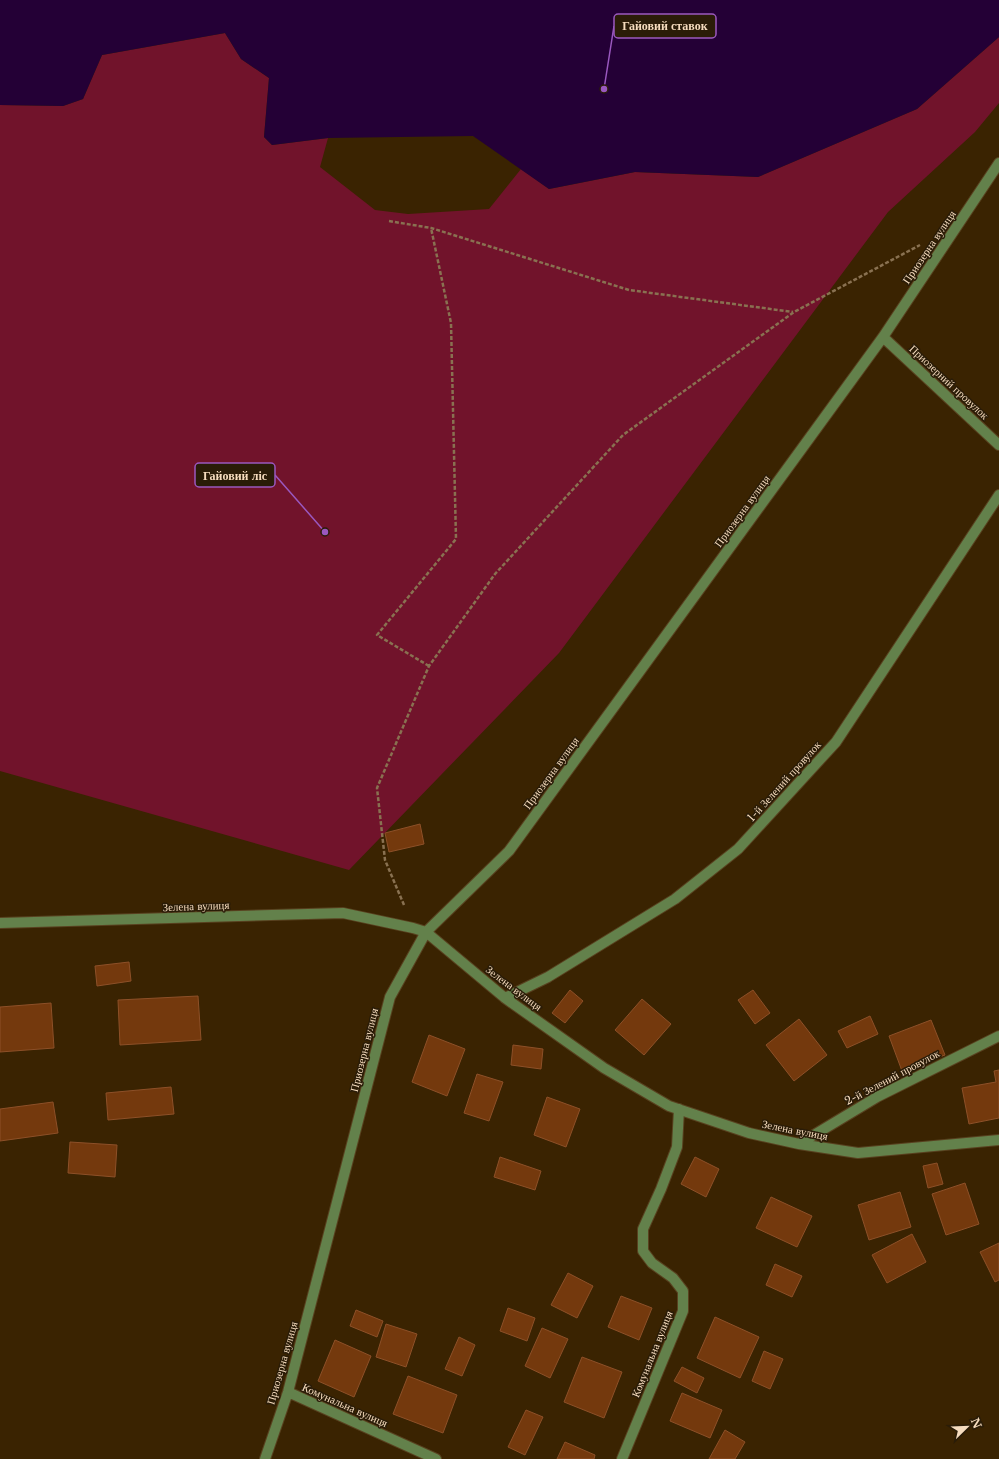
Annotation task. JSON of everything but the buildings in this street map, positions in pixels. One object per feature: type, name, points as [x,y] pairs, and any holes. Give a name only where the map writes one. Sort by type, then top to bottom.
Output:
[{"type":"street","name":"Приозерна вулиця","points":[[265,1459],[288,1392],[390,997],[426,932],[509,851],[883,337],[999,163]]},
{"type":"street","name":"Приозерний провулок","points":[[883,337],[999,445]]},
{"type":"street","name":"1-й Зелений провулок","points":[[505,998],[548,976],[675,899],[738,849],[836,742],[999,496]]},
{"type":"street","name":"Зелена вулиця","points":[[0,923],[343,913],[413,928],[426,932],[505,998],[604,1068],[669,1106],[749,1133],[799,1144],[858,1153],[999,1140]]},
{"type":"street","name":"2-й Зелений провулок","points":[[799,1144],[877,1097],[999,1036]]},
{"type":"street","name":"Комунальна вулиця","points":[[622,1459],[682,1311],[683,1291],[673,1278],[652,1263],[643,1251],[643,1229],[661,1189],[677,1147],[679,1109]]},
{"type":"street","name":"Комунальна вулиця","points":[[288,1392],[436,1459]]},
{"type":"path","points":[[389,221],[431,228],[629,290],[794,312]]},
{"type":"path","points":[[429,666],[377,635],[456,539],[451,323],[431,228]]},
{"type":"path","points":[[413,928],[385,860],[377,788],[429,666],[495,574],[623,435],[794,312],[923,243]]},
{"type":"shaded area","points":[[0,0],[999,0],[999,37],[917,109],[758,177],[635,172],[549,189],[473,136],[328,138],[272,145],[264,137],[269,78],[241,59],[225,33],[102,55],[83,99],[63,106],[0,105]]},
{"type":"shaded area","points":[[225,33],[241,59],[269,78],[264,137],[272,145],[328,138],[320,167],[375,210],[408,214],[489,209],[521,169],[549,189],[635,172],[758,177],[917,109],[999,37],[999,103],[975,132],[888,212],[559,653],[349,870],[0,771],[0,105],[63,106],[83,99],[102,55]]},
{"type":"place","name":"Гайовий ставок","points":[[604,89]]},
{"type":"place","name":"Гайовий ліс","points":[[325,532]]}]
